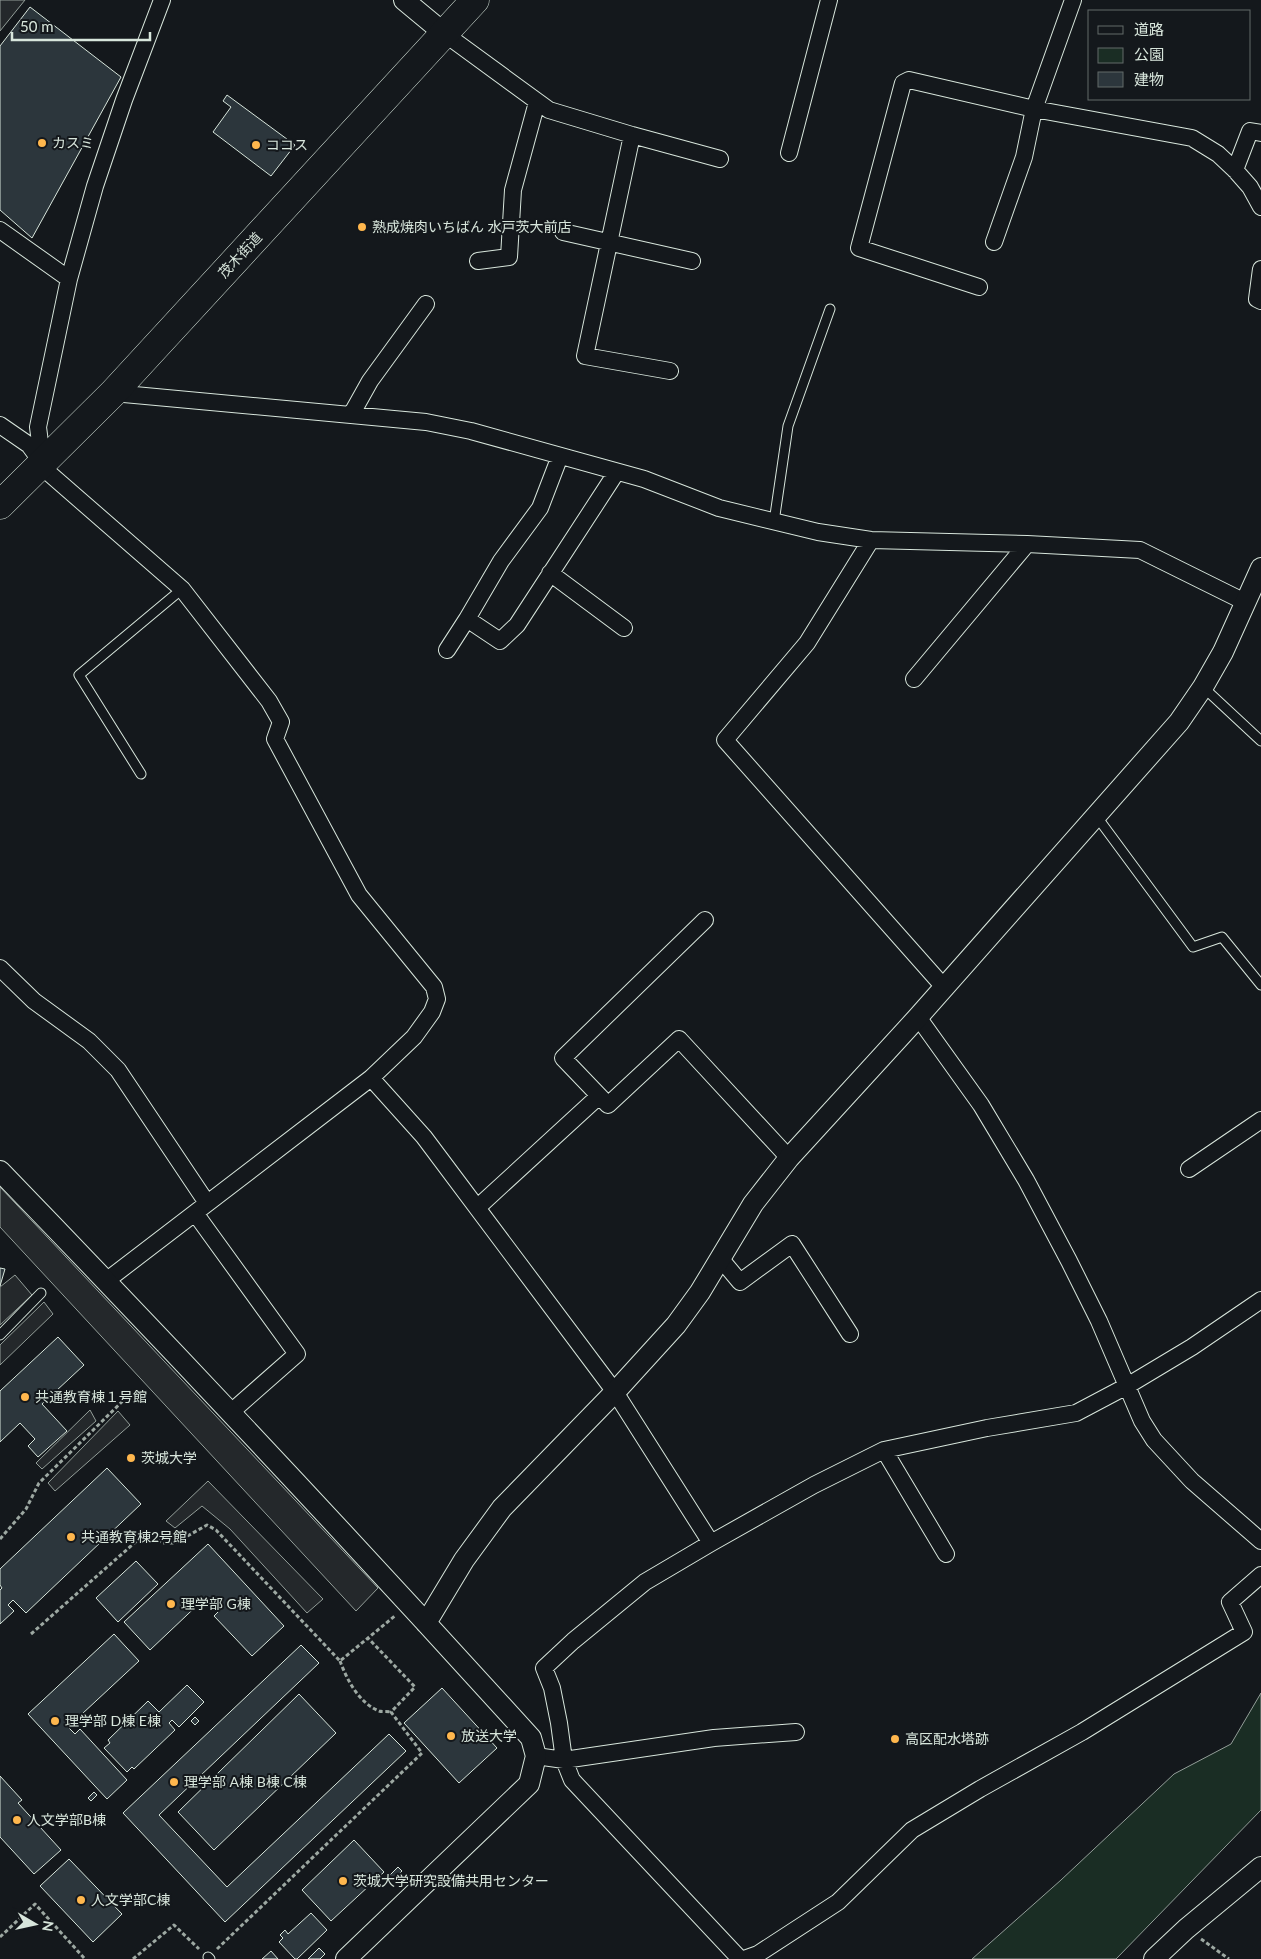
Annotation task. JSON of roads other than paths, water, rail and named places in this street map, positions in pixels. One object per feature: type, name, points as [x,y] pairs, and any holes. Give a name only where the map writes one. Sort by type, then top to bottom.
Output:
[{"type":"highway","name":"茂木街道","points":[[0,505],[113,392],[475,0]]},
{"type":"street","points":[[43,463],[38,439],[38,428],[69,279],[95,186],[121,109],[162,0]]},
{"type":"street","points":[[404,0],[445,34],[549,110],[720,159]]},
{"type":"street","points":[[789,153],[829,0]]},
{"type":"street","points":[[994,242],[1024,157],[1034,109],[1073,0]]},
{"type":"street","points":[[979,287],[859,248],[903,83],[909,80],[1034,109],[1192,138],[1218,154],[1235,170],[1250,188],[1261,207]]},
{"type":"street","points":[[478,261],[509,257],[513,190],[537,102]]},
{"type":"street","points":[[1235,170],[1250,131],[1261,133]]},
{"type":"street","points":[[632,135],[585,356],[670,371]]},
{"type":"street","points":[[0,230],[69,279]]},
{"type":"street","points":[[563,232],[692,261]]},
{"type":"street","points":[[1261,269],[1257,299],[1261,301]]},
{"type":"street","points":[[351,415],[370,381],[426,304]]},
{"type":"street","points":[[113,392],[426,422],[471,431],[616,473],[644,479],[719,508],[774,522],[871,540],[1027,544],[1140,550],[1245,602]]},
{"type":"street","points":[[0,425],[29,445],[50,474],[182,590],[269,701],[281,722],[275,739],[359,895],[434,987],[437,999],[432,1012],[414,1036],[370,1078],[106,1280]]},
{"type":"street","points":[[447,650],[500,561],[540,508],[560,456]]},
{"type":"street","points":[[467,619],[500,641],[517,625],[616,473]]},
{"type":"street","points":[[871,540],[807,643],[725,740],[944,986]]},
{"type":"street","points":[[914,679],[1027,544]]},
{"type":"street","points":[[426,1623],[464,1560],[502,1508],[615,1392],[676,1325],[700,1292],[753,1204],[789,1158],[1097,817],[1179,722],[1203,687],[1223,652],[1261,568]]},
{"type":"street","points":[[550,573],[624,628]]},
{"type":"street","points":[[705,920],[563,1058],[608,1105],[679,1038],[789,1158]]},
{"type":"street","points":[[0,968],[34,1001],[89,1041],[118,1070],[201,1208],[297,1354],[230,1413]]},
{"type":"street","points":[[918,1017],[981,1105],[1026,1180],[1070,1261],[1099,1321],[1142,1422],[1154,1440],[1192,1482],[1261,1541]]},
{"type":"street","points":[[370,1078],[424,1137],[615,1392],[711,1542]]},
{"type":"street","points":[[478,1207],[598,1096]]},
{"type":"street","points":[[1189,1169],[1261,1120]]},
{"type":"street","points":[[0,1172],[106,1280],[410,1605],[531,1738],[536,1756],[529,1784],[346,1959]]},
{"type":"street","points":[[720,1258],[740,1282],[792,1244],[850,1334]]},
{"type":"street","points":[[740,1959],[572,1780],[564,1760],[552,1688],[544,1668],[573,1641],[645,1582],[711,1542],[814,1485],[884,1450],[987,1428],[1076,1413],[1127,1386],[1192,1347],[1261,1300]]},
{"type":"street","points":[[884,1450],[946,1554]]},
{"type":"street","points":[[744,1959],[758,1954],[838,1902],[912,1830],[980,1789],[1082,1732],[1244,1632],[1230,1602],[1261,1575]]},
{"type":"street","points":[[536,1756],[564,1760],[714,1738],[796,1732]]},
{"type":"street","points":[[1154,1959],[1186,1929],[1261,1867]]},
{"type":"lane","points":[[774,522],[788,426],[830,310]]},
{"type":"lane","points":[[141,774],[78,675],[182,590]]},
{"type":"lane","points":[[1203,687],[1261,741]]},
{"type":"lane","points":[[1097,817],[1193,947],[1222,937],[1260,983]]},
{"type":"lane","points":[[0,1335],[41,1292]]},
{"type":"place","name":"カスミ","points":[[42,143]]},
{"type":"place","name":"ココス","points":[[256,145]]},
{"type":"place","name":"熟成焼肉いちばん 水戸茨大前店","points":[[362,227]]},
{"type":"place","name":"共通教育棟１号館","points":[[25,1397]]},
{"type":"place","name":"茨城大学","points":[[131,1458]]},
{"type":"place","name":"共通教育棟2号館","points":[[71,1537]]},
{"type":"place","name":"理学部 G棟","points":[[171,1604]]},
{"type":"place","name":"理学部 D棟 E棟","points":[[55,1721]]},
{"type":"place","name":"放送大学","points":[[451,1736]]},
{"type":"place","name":"高区配水塔跡","points":[[895,1739]]},
{"type":"place","name":"理学部 A棟 B棟 C棟","points":[[174,1782]]},
{"type":"place","name":"人文学部B棟","points":[[17,1820]]},
{"type":"place","name":"茨城大学研究設備共用センター","points":[[343,1881]]},
{"type":"place","name":"人文学部C棟","points":[[81,1900]]}]
